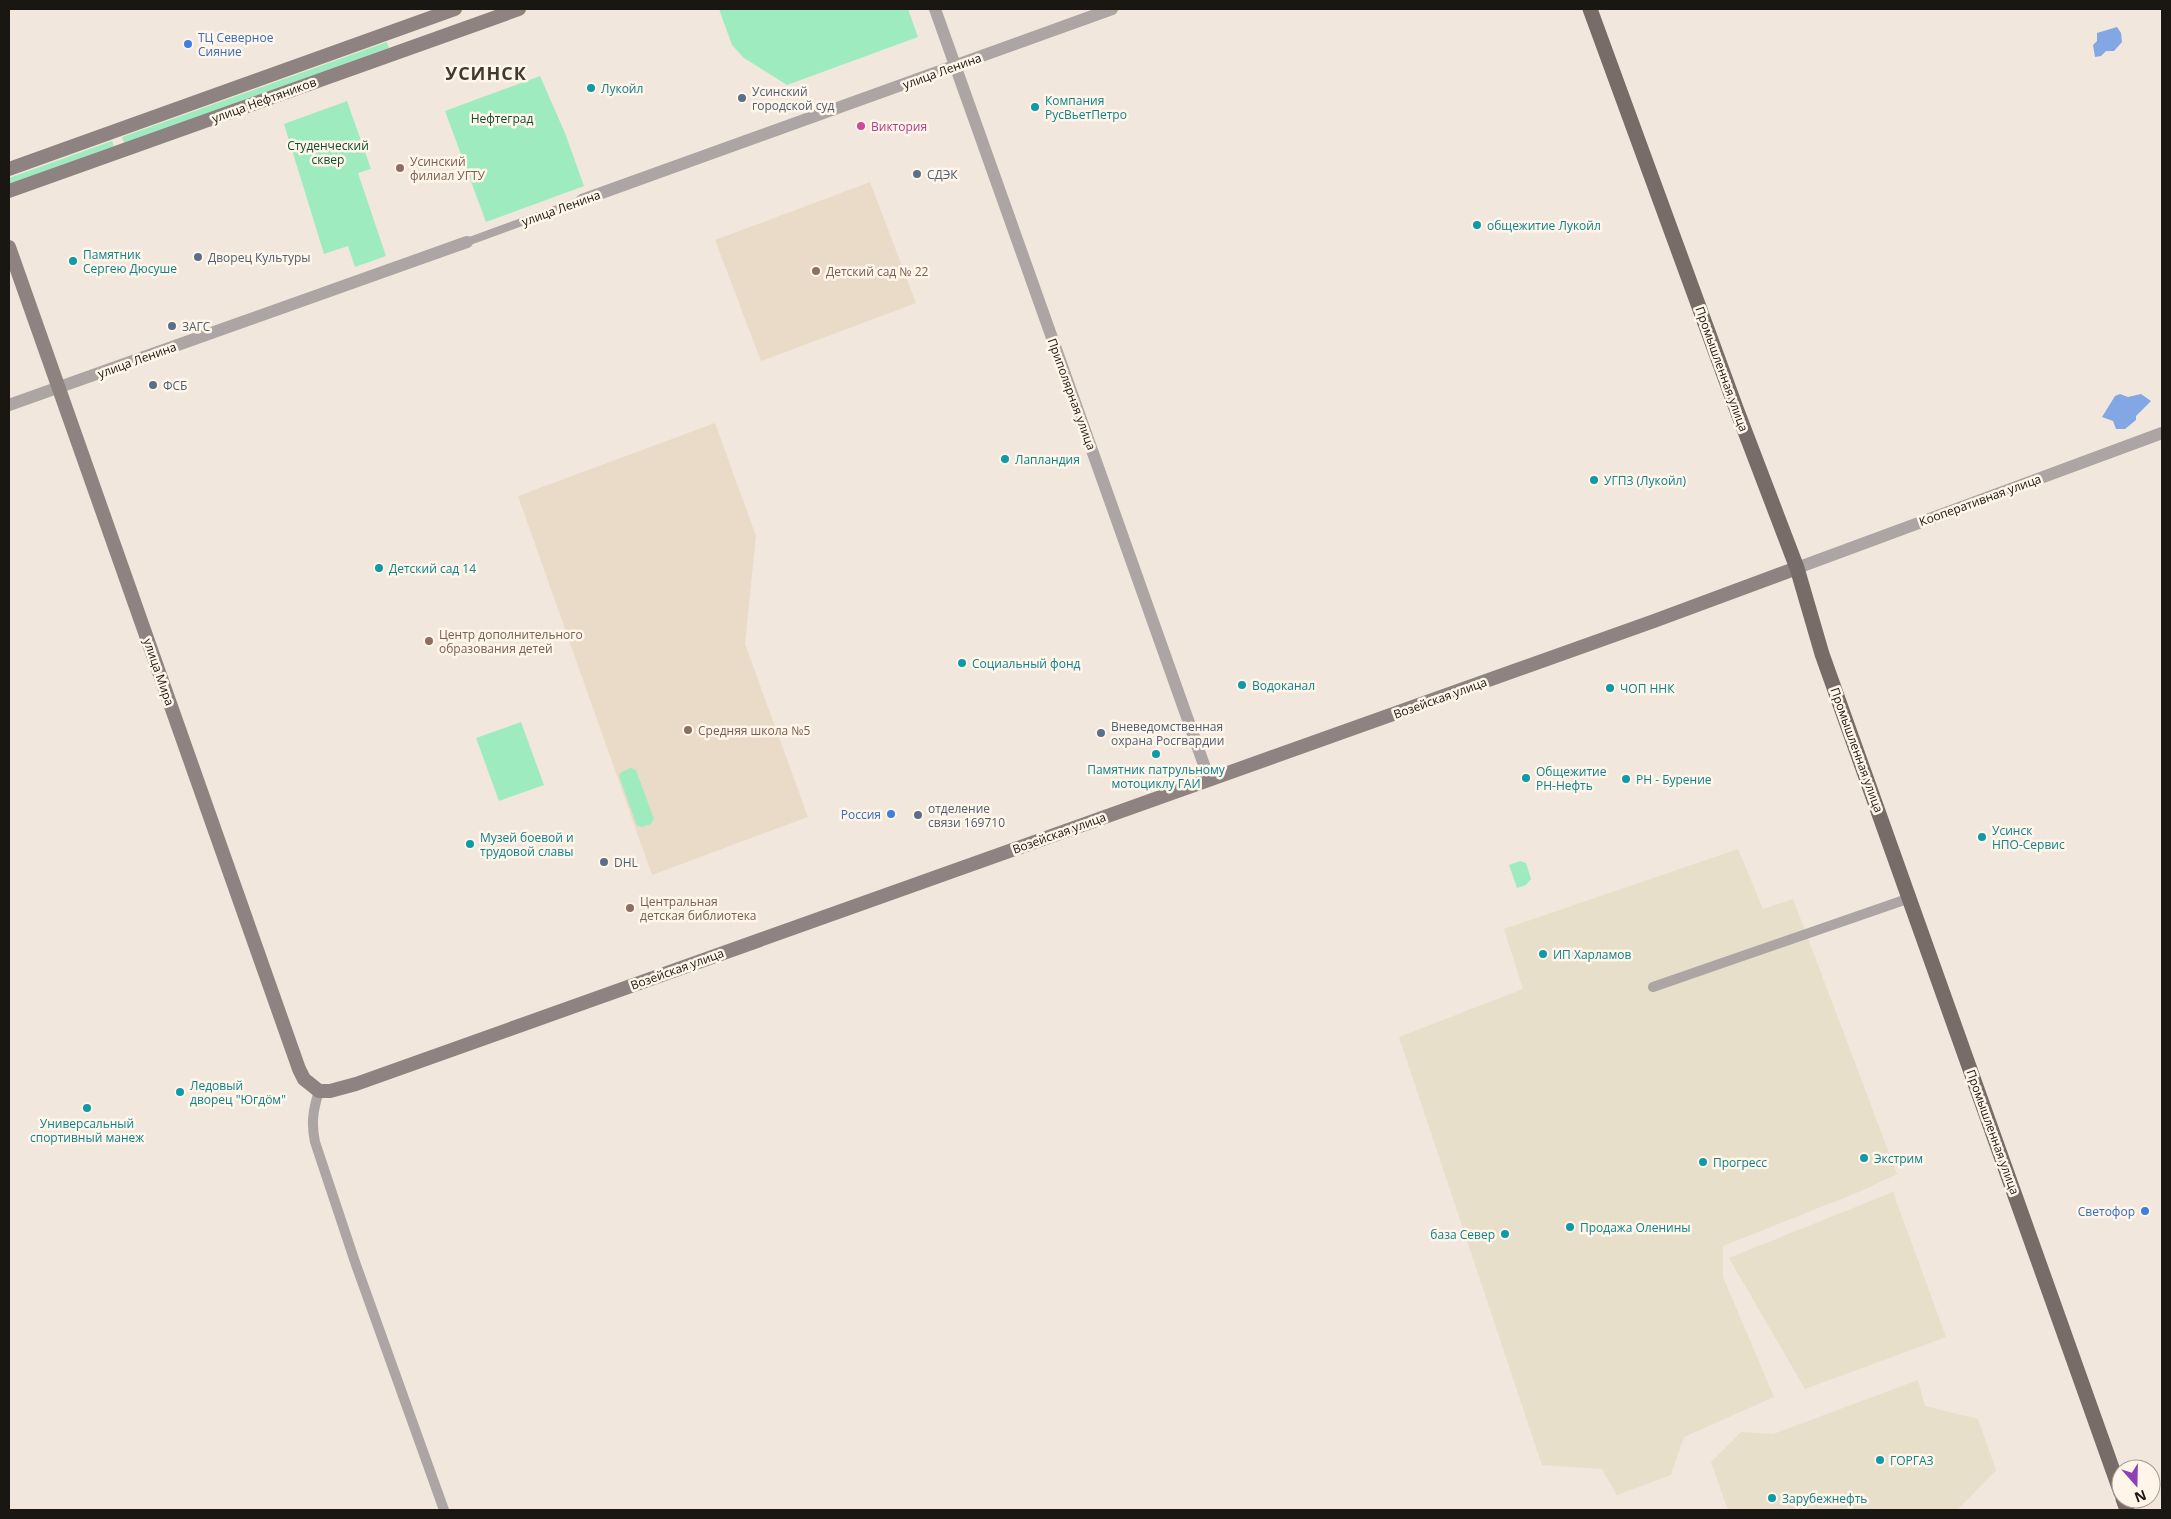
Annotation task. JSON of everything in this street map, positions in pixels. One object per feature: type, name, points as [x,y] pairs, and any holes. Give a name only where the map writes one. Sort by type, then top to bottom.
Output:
[{"type":"main road","name":"улица Нефтяников","points":[[9,168],[455,9]]},
{"type":"main road","points":[[459,9],[465,28]]},
{"type":"main road","name":"улица Нефтяников","points":[[9,191],[519,9]]},
{"type":"main road","name":"Промышленная улица","points":[[1590,9],[1797,568],[1822,654],[2111,1465]]},
{"type":"main road","points":[[114,131],[122,151]]},
{"type":"main road","name":"улица Мира","points":[[9,247],[299,1068],[304,1078],[319,1091]]},
{"type":"main road","name":"Возейская улица","points":[[319,1091],[330,1091],[356,1084],[1635,628],[1797,568]]},
{"type":"street","name":"Приполярная улица","points":[[935,9],[954,67],[1209,779]]},
{"type":"street","name":"улица Ленина","points":[[9,405],[1112,9]]},
{"type":"street","name":"Кооперативная улица","points":[[1797,568],[2162,433]]},
{"type":"street","points":[[1653,987],[1910,898]]},
{"type":"street","points":[[319,1091],[312,1114],[315,1142],[355,1262],[444,1510]]},
{"type":"shaded area","name":"Детский сад № 22","points":[[870,182],[916,303],[761,361],[715,240]]},
{"type":"shaded area","name":"Средняя школа №5","points":[[715,423],[756,536],[745,644],[808,817],[652,875],[518,496]]},
{"type":"shaded area","points":[[1738,849],[1763,909],[1793,899],[1897,1174],[1861,1191],[1723,1246],[1723,1277],[1774,1397],[1684,1437],[1671,1475],[1617,1495],[1602,1469],[1542,1465],[1399,1037],[1523,989],[1504,929]]},
{"type":"shaded area","points":[[1893,1192],[1946,1337],[1805,1389],[1729,1258]]},
{"type":"shaded area","points":[[1918,1380],[1925,1406],[1978,1419],[1996,1470],[1959,1508],[1960,1510],[1728,1510],[1711,1462],[1741,1432],[1773,1434]]},
{"type":"green space","points":[[719,9],[908,9],[918,37],[787,85],[744,58],[732,45]]},
{"type":"green space","points":[[387,42],[389,48],[124,143],[122,137]]},
{"type":"green space","name":"Нефтеград","points":[[540,76],[565,133],[584,186],[486,222],[445,111]]},
{"type":"green space","name":"Студенческий сквер","points":[[347,101],[371,169],[358,173],[386,256],[355,267],[348,246],[324,254],[284,124]]},
{"type":"green space","points":[[112,141],[114,146],[9,184],[9,178]]},
{"type":"green space","points":[[521,722],[544,785],[499,801],[476,738]]},
{"type":"green space","points":[[631,768],[636,770],[654,819],[651,824],[642,827],[637,826],[619,776],[621,772]]},
{"type":"green space","points":[[1520,861],[1526,863],[1531,879],[1526,885],[1517,888],[1509,865]]},
{"type":"water","points":[[2117,27],[2121,33],[2122,42],[2114,51],[2106,51],[2101,56],[2095,57],[2093,45],[2097,41],[2097,33]]},
{"type":"water","points":[[2120,394],[2128,397],[2141,394],[2151,401],[2136,416],[2136,420],[2125,429],[2116,429],[2113,421],[2102,417],[2115,396]]},
{"type":"place","name":"ТЦ Северное Сияние","points":[[188,44]]},
{"type":"place","name":"Лукойл","points":[[591,88]]},
{"type":"place","name":"Усинский городской суд","points":[[742,98]]},
{"type":"place","name":"Компания РусВьетПетро","points":[[1035,107]]},
{"type":"place","name":"Виктория","points":[[861,126]]},
{"type":"place","name":"Усинский филиал УГТУ","points":[[400,168]]},
{"type":"place","name":"СДЭК","points":[[917,174]]},
{"type":"place","name":"общежитие Лукойл","points":[[1477,225]]},
{"type":"place","name":"Дворец Культуры","points":[[198,257]]},
{"type":"place","name":"Памятник Сергею Дюсуше","points":[[73,261]]},
{"type":"place","name":"Детский сад № 22","points":[[816,271]]},
{"type":"place","name":"ЗАГС","points":[[172,326]]},
{"type":"place","name":"ФСБ","points":[[153,385]]},
{"type":"place","name":"Лапландия","points":[[1005,459]]},
{"type":"place","name":"УГПЗ (Лукойл)","points":[[1594,480]]},
{"type":"place","name":"Детский сад 14","points":[[379,568]]},
{"type":"place","name":"Центр дополнительного образования детей","points":[[429,641]]},
{"type":"place","name":"Социальный фонд","points":[[962,663]]},
{"type":"place","name":"Водоканал","points":[[1242,685]]},
{"type":"place","name":"ЧОП ННК","points":[[1610,688]]},
{"type":"place","name":"Средняя школа №5","points":[[688,730]]},
{"type":"place","name":"Вневедомственная охрана Росгвардии","points":[[1101,733]]},
{"type":"place","name":"Памятник патрульному мотоциклу ГАИ","points":[[1156,754]]},
{"type":"place","name":"Общежитие РН-Нефть","points":[[1526,778]]},
{"type":"place","name":"РН - Бурение","points":[[1626,779]]},
{"type":"place","name":"Россия","points":[[891,814]]},
{"type":"place","name":"отделение связи 169710","points":[[918,815]]},
{"type":"place","name":"Усинск НПО-Сервис","points":[[1982,837]]},
{"type":"place","name":"Музей боевой и трудовой славы","points":[[470,844]]},
{"type":"place","name":"DHL","points":[[604,862]]},
{"type":"place","name":"Центральная детская библиотека","points":[[630,908]]},
{"type":"place","name":"ИП Харламов","points":[[1543,954]]},
{"type":"place","name":"Ледовый дворец \"Югдӧм\"","points":[[180,1092]]},
{"type":"place","name":"Универсальный спортивный манеж","points":[[87,1108]]},
{"type":"place","name":"Экстрим","points":[[1864,1158]]},
{"type":"place","name":"Прогресс","points":[[1703,1162]]},
{"type":"place","name":"Светофор","points":[[2145,1211]]},
{"type":"place","name":"Продажа Оленины","points":[[1570,1227]]},
{"type":"place","name":"база Север","points":[[1505,1234]]},
{"type":"place","name":"ГОРГАЗ","points":[[1880,1460]]},
{"type":"place","name":"Зарубежнефть","points":[[1772,1498]]},
{"type":"district","name":"УСИНСК","points":[[486,73]]}]
